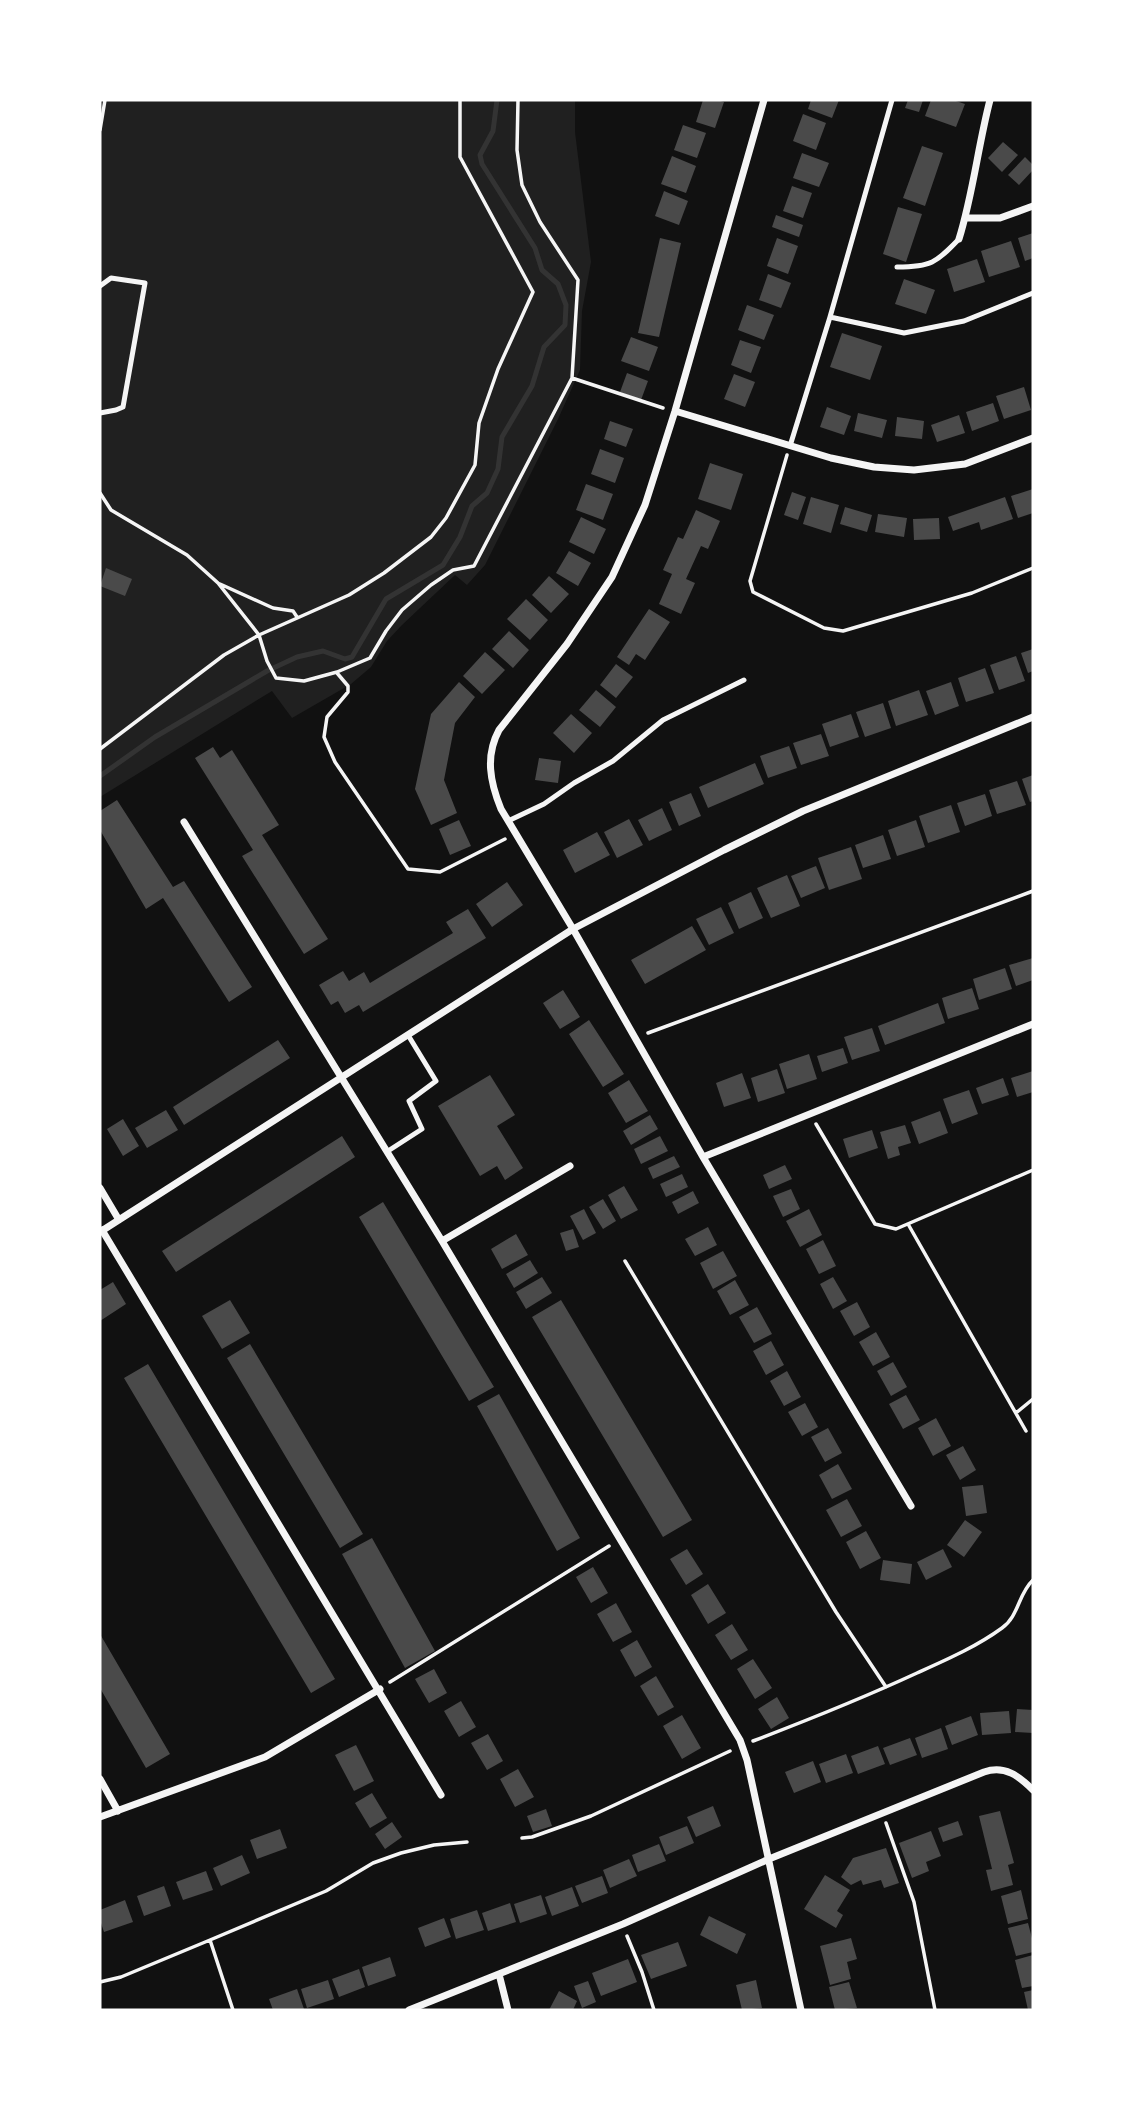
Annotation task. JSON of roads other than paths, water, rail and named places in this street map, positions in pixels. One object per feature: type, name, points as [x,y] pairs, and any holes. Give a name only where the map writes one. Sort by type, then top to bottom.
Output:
[{"type":"street","points":[[764,100],[675,411],[645,505],[612,577],[566,645],[511,713],[493,742],[490,756],[493,790],[508,821],[703,1157],[911,1506]]},
{"type":"street","points":[[959,239],[966,218],[990,100]]},
{"type":"street","points":[[966,218],[1000,218],[1033,206]]},
{"type":"street","points":[[675,411],[790,446],[874,467],[914,470],[965,464],[1033,438]]},
{"type":"street","points":[[441,1795],[380,1689],[101,1231],[573,929],[803,811],[1033,717]]},
{"type":"street","points":[[184,822],[388,1151],[742,1746],[801,2010]]},
{"type":"street","points":[[703,1157],[1033,1024]]},
{"type":"street","points":[[442,1241],[570,1166]]},
{"type":"street","points":[[100,1188],[119,1220]]},
{"type":"street","points":[[100,1817],[265,1757],[380,1689]]},
{"type":"street","points":[[408,2010],[990,1770],[1014,1774],[1033,1790]]},
{"type":"street","points":[[100,1779],[118,1811]]},
{"type":"street","points":[[499,1974],[508,2010]]},
{"type":"lane","points":[[790,446],[892,100]]},
{"type":"lane","points":[[897,267],[923,267],[940,259],[959,239]]},
{"type":"lane","points":[[100,286],[111,278],[145,284],[123,407],[100,412]]},
{"type":"lane","points":[[830,317],[904,333],[964,321],[1033,293]]},
{"type":"lane","points":[[508,821],[544,804],[613,761],[663,720],[744,680]]},
{"type":"lane","points":[[388,1151],[422,1129],[409,1101],[436,1081],[408,1035]]},
{"type":"waterway","points":[[100,776],[155,737],[267,671],[297,657],[323,651],[345,659],[352,657],[386,599],[443,565],[460,537],[472,506],[487,493],[498,469],[502,437],[532,386],[544,347],[565,325],[566,305],[558,284],[542,270],[535,248],[482,164],[480,155],[493,131],[497,100]]}]
